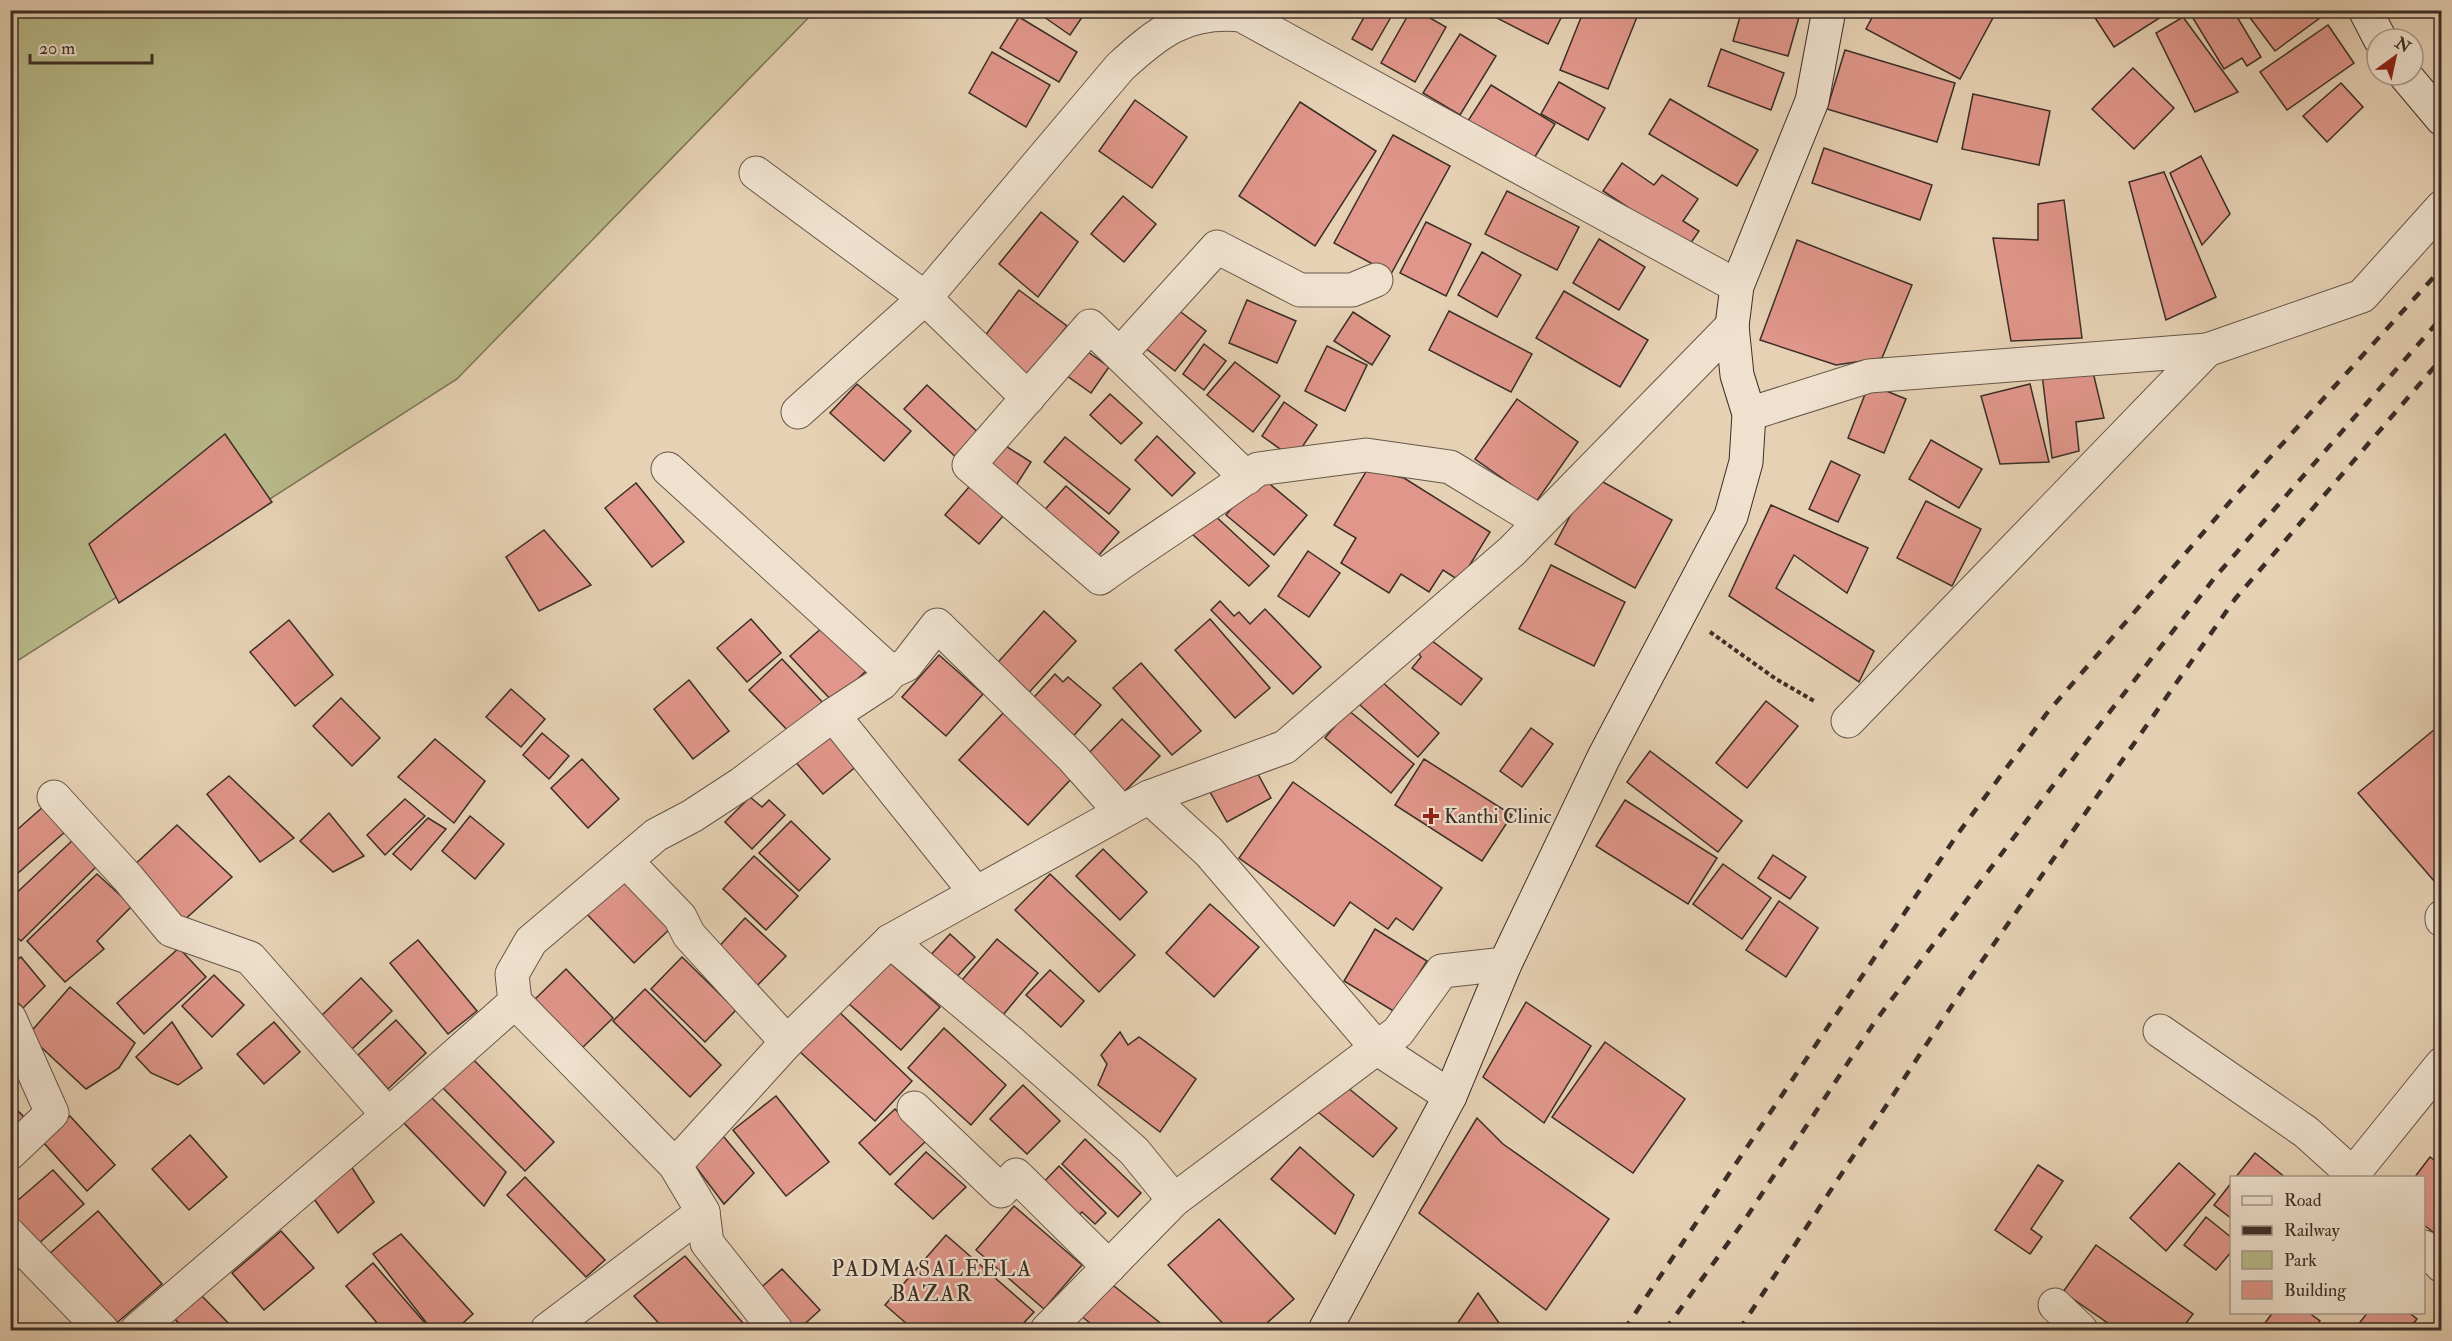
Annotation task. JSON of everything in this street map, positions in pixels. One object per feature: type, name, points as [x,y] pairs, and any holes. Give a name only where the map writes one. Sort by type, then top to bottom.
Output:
[{"type":"street","points":[[1325,1330],[1450,1096],[1504,964],[1604,757],[1731,516],[1746,462],[1749,414],[1737,375],[1731,326],[1737,286],[1812,100],[1829,10]]},
{"type":"street","points":[[2365,10],[2374,27]]},
{"type":"street","points":[[798,412],[925,298],[1120,67],[1157,35],[1185,19],[1221,13],[1241,15],[1737,286]]},
{"type":"street","points":[[2415,87],[2442,119]]},
{"type":"street","points":[[756,174],[925,298],[1028,398]]},
{"type":"street","points":[[1749,414],[1869,376],[2207,350],[2362,296],[2442,207]]},
{"type":"street","points":[[1120,354],[1217,247],[1300,290],[1352,290],[1376,280]]},
{"type":"street","points":[[1247,478],[1090,326],[969,465],[1100,578],[1247,478],[1258,469],[1366,455],[1450,467],[1539,521]]},
{"type":"street","points":[[675,1165],[787,1042],[890,941],[1135,805],[1285,747],[1512,551],[1731,326]]},
{"type":"street","points":[[1848,721],[2207,350]]},
{"type":"street","points":[[668,469],[891,672]]},
{"type":"street","points":[[776,1330],[707,1243],[703,1212],[675,1165],[515,1002],[512,974],[531,941],[656,835],[692,816],[741,784],[833,715],[882,683],[891,672],[906,664],[937,625],[1072,757],[1135,805],[1209,852],[1378,1049],[1450,1096]]},
{"type":"street","points":[[833,715],[976,893]]},
{"type":"street","points":[[54,797],[128,878],[171,930],[250,958],[388,1115]]},
{"type":"street","points":[[626,861],[680,917],[689,935],[787,1042]]},
{"type":"street","points":[[890,941],[1013,1044],[1134,1151],[1174,1200]]},
{"type":"street","points":[[1047,1330],[1174,1200],[1398,1032],[1442,971],[1504,964]]},
{"type":"street","points":[[137,1330],[388,1115],[515,1002]]},
{"type":"street","points":[[10,1019],[52,1113],[10,1153]]},
{"type":"street","points":[[2160,1031],[2306,1132],[2355,1176],[2442,1064]]},
{"type":"street","points":[[914,1108],[1001,1191],[1016,1175],[1109,1267]]},
{"type":"street","points":[[547,1330],[703,1212]]},
{"type":"street","points":[[10,1234],[102,1330]]},
{"type":"street","points":[[2425,1248],[2442,1266]]},
{"type":"street","points":[[2055,1305],[2081,1330]]},
{"type":"path","points":[[1681,612],[1776,680],[1848,721]]},
{"type":"green space","points":[[11,11],[815,11],[457,379],[11,665]]},
{"type":"building","points":[[1039,10],[1087,10],[1070,35],[1037,12]]},
{"type":"building","points":[[1368,10],[1395,10],[1372,50],[1352,39]]},
{"type":"building","points":[[1411,10],[1416,10],[1446,27],[1415,82],[1381,63]]},
{"type":"building","points":[[1493,10],[1565,10],[1548,44],[1491,15]]},
{"type":"building","points":[[1584,10],[1639,12],[1608,89],[1560,70]]},
{"type":"building","points":[[1742,10],[1801,10],[1788,56],[1733,41]]},
{"type":"building","points":[[1876,10],[1989,10],[1995,14],[1960,79],[1866,29]]},
{"type":"building","points":[[2090,10],[2172,10],[2114,47]]},
{"type":"building","points":[[2188,10],[2233,10],[2261,57],[2247,66],[2242,58],[2224,69]]},
{"type":"building","points":[[2254,10],[2327,10],[2328,12],[2275,51],[2248,15]]},
{"type":"building","points":[[1019,17],[1077,52],[1059,82],[1000,48]]},
{"type":"building","points":[[2183,17],[2238,92],[2195,112],[2156,33]]},
{"type":"building","points":[[2328,25],[2354,63],[2287,110],[2260,72]]},
{"type":"building","points":[[1460,34],[1496,56],[1460,115],[1423,93]]},
{"type":"building","points":[[1721,49],[1784,73],[1771,110],[1708,86]]},
{"type":"building","points":[[1845,50],[1955,83],[1937,142],[1827,109]]},
{"type":"building","points":[[992,52],[1050,85],[1026,127],[969,93]]},
{"type":"building","points":[[2133,68],[2174,108],[2134,149],[2092,109]]},
{"type":"building","points":[[1559,82],[1605,108],[1588,140],[1541,114]]},
{"type":"building","points":[[2341,83],[2363,107],[2327,142],[2303,116]]},
{"type":"building","points":[[1491,85],[1555,124],[1530,165],[1466,124]]},
{"type":"building","points":[[1973,94],[2050,111],[2039,165],[1962,149]]},
{"type":"building","points":[[1670,99],[1758,150],[1737,186],[1649,134]]},
{"type":"building","points":[[1135,100],[1187,137],[1152,188],[1099,151]]},
{"type":"building","points":[[1300,102],[1376,151],[1315,246],[1239,196]]},
{"type":"building","points":[[1393,135],[1450,166],[1391,274],[1334,243]]},
{"type":"building","points":[[1824,148],[1932,185],[1920,220],[1812,183]]},
{"type":"building","points":[[2201,156],[2230,214],[2202,245],[2170,173]]},
{"type":"building","points":[[1622,163],[1654,185],[1662,175],[1698,199],[1683,221],[1699,231],[1688,247],[1603,191]]},
{"type":"building","points":[[2164,172],[2216,297],[2166,320],[2129,182]]},
{"type":"building","points":[[1507,191],[1579,227],[1557,270],[1485,234]]},
{"type":"building","points":[[1123,196],[1156,224],[1124,262],[1091,234]]},
{"type":"building","points":[[2064,200],[2082,338],[2011,341],[1993,238],[2038,240],[2038,204]]},
{"type":"building","points":[[1041,212],[1078,242],[1038,297],[999,264]]},
{"type":"building","points":[[1426,222],[1471,244],[1446,296],[1400,273]]},
{"type":"building","points":[[1599,239],[1645,267],[1619,310],[1573,283]]},
{"type":"building","points":[[1797,240],[1912,285],[1882,358],[1836,365],[1760,340]]},
{"type":"building","points":[[1482,252],[1521,275],[1497,317],[1458,295]]},
{"type":"building","points":[[1019,290],[1067,326],[1026,379],[979,344]]},
{"type":"building","points":[[1564,291],[1648,340],[1620,387],[1536,338]]},
{"type":"building","points":[[1247,300],[1296,321],[1277,363],[1229,343]]},
{"type":"building","points":[[1174,307],[1206,331],[1175,371],[1140,344]]},
{"type":"building","points":[[1449,311],[1532,354],[1511,392],[1429,350]]},
{"type":"building","points":[[1353,312],[1390,336],[1372,365],[1334,341]]},
{"type":"building","points":[[1204,344],[1226,361],[1204,390],[1183,374]]},
{"type":"building","points":[[1327,346],[1367,365],[1345,411],[1305,391]]},
{"type":"building","points":[[1081,347],[1109,367],[1091,393],[1063,373]]},
{"type":"building","points":[[1235,362],[1280,396],[1253,432],[1207,395]]},
{"type":"building","points":[[2092,368],[2104,418],[2076,422],[2079,451],[2052,458],[2042,374]]},
{"type":"building","points":[[857,384],[911,431],[884,461],[830,413]]},
{"type":"building","points":[[1869,384],[1906,399],[1884,453],[1848,438]]},
{"type":"building","points":[[2030,384],[2049,462],[2000,464],[1981,396]]},
{"type":"building","points":[[927,385],[983,437],[960,461],[904,409]]},
{"type":"building","points":[[1110,394],[1142,423],[1121,444],[1090,415]]},
{"type":"building","points":[[1517,399],[1578,442],[1536,502],[1475,459]]},
{"type":"building","points":[[1284,402],[1317,425],[1294,459],[1262,436]]},
{"type":"building","points":[[225,434],[272,502],[119,603],[89,544]]},
{"type":"building","points":[[1157,436],[1195,473],[1172,496],[1135,460]]},
{"type":"building","points":[[1065,437],[1130,489],[1109,514],[1044,462]]},
{"type":"building","points":[[1931,440],[1982,469],[1959,508],[1909,479]]},
{"type":"building","points":[[1001,443],[1031,462],[1013,490],[982,471]]},
{"type":"building","points":[[1831,461],[1860,475],[1838,522],[1809,509]]},
{"type":"building","points":[[1367,470],[1404,478],[1490,532],[1460,581],[1443,570],[1429,592],[1401,574],[1389,593],[1341,563],[1356,538],[1334,525]]},
{"type":"building","points":[[1259,475],[1307,515],[1274,555],[1226,515]]},
{"type":"building","points":[[1592,476],[1672,520],[1635,588],[1555,544]]},
{"type":"building","points":[[975,480],[1009,509],[979,544],[945,515]]},
{"type":"building","points":[[636,483],[684,542],[652,567],[605,508]]},
{"type":"building","points":[[1066,486],[1119,532],[1093,562],[1040,515]]},
{"type":"building","points":[[1926,501],[1981,529],[1952,586],[1897,558]]},
{"type":"building","points":[[1771,505],[1868,548],[1847,593],[1794,555],[1776,588],[1874,651],[1859,682],[1729,596]]},
{"type":"building","points":[[1211,512],[1269,566],[1249,586],[1191,533]]},
{"type":"building","points":[[544,530],[591,585],[539,611],[506,557]]},
{"type":"building","points":[[1308,551],[1340,573],[1309,617],[1278,596]]},
{"type":"building","points":[[1551,565],[1625,602],[1594,666],[1519,629]]},
{"type":"building","points":[[1220,601],[1234,616],[1239,612],[1250,624],[1265,609],[1321,667],[1293,694],[1211,610]]},
{"type":"building","points":[[1044,611],[1076,641],[1024,698],[992,669]]},
{"type":"building","points":[[751,619],[781,653],[747,682],[717,648]]},
{"type":"building","points":[[1210,619],[1270,688],[1235,718],[1175,650]]},
{"type":"building","points":[[289,620],[333,675],[295,706],[250,652]]},
{"type":"building","points":[[824,626],[866,671],[833,702],[790,656]]},
{"type":"building","points":[[1431,640],[1482,679],[1461,705],[1412,668],[1421,657],[1417,650]]},
{"type":"building","points":[[939,655],[983,694],[946,736],[902,697]]},
{"type":"building","points":[[782,659],[825,705],[792,735],[749,690]]},
{"type":"building","points":[[1141,663],[1201,731],[1172,755],[1113,688]]},
{"type":"building","points":[[1055,674],[1063,682],[1068,677],[1101,705],[1069,741],[1027,705]]},
{"type":"building","points":[[689,680],[729,731],[693,759],[654,709]]},
{"type":"building","points":[[1381,681],[1439,733],[1418,757],[1360,705]]},
{"type":"building","points":[[511,689],[545,719],[521,747],[486,717]]},
{"type":"building","points":[[341,698],[380,738],[352,766],[313,726]]},
{"type":"building","points":[[1766,701],[1798,726],[1747,788],[1716,763]]},
{"type":"building","points":[[1348,710],[1414,764],[1391,793],[1325,738]]},
{"type":"building","points":[[1004,712],[1073,777],[1028,825],[959,760]]},
{"type":"building","points":[[1122,719],[1160,756],[1121,795],[1084,758]]},
{"type":"building","points":[[1531,728],[1553,744],[1522,787],[1500,771]]},
{"type":"building","points":[[2435,729],[2442,736],[2442,877],[2435,882],[2358,793]]},
{"type":"building","points":[[828,730],[858,765],[823,794],[793,759]]},
{"type":"building","points":[[542,733],[569,756],[549,779],[523,755]]},
{"type":"building","points":[[435,739],[485,781],[454,823],[398,777]]},
{"type":"building","points":[[1650,751],[1742,821],[1718,852],[1627,782]]},
{"type":"building","points":[[582,759],[619,799],[588,828],[551,788]]},
{"type":"building","points":[[1424,759],[1512,815],[1482,861],[1395,805]]},
{"type":"building","points":[[1254,767],[1271,798],[1227,822],[1210,792]]},
{"type":"building","points":[[229,776],[294,838],[260,862],[207,794]]},
{"type":"building","points":[[1293,782],[1442,888],[1413,930],[1396,918],[1388,929],[1350,902],[1334,926],[1239,858]]},
{"type":"building","points":[[750,797],[762,807],[769,800],[785,815],[752,849],[725,822]]},
{"type":"building","points":[[405,799],[425,816],[385,855],[367,835]]},
{"type":"building","points":[[1625,800],[1717,858],[1688,904],[1596,846]]},
{"type":"building","points":[[44,806],[66,831],[17,874],[10,866],[10,836]]},
{"type":"building","points":[[329,813],[364,856],[333,872],[300,841]]},
{"type":"building","points":[[470,816],[504,844],[475,879],[442,851]]},
{"type":"building","points":[[428,818],[446,829],[411,870],[393,854]]},
{"type":"building","points":[[791,821],[830,859],[799,891],[759,853]]},
{"type":"building","points":[[177,825],[232,877],[182,922],[130,869]]},
{"type":"building","points":[[75,838],[99,864],[21,941],[10,931],[10,899]]},
{"type":"building","points":[[1103,849],[1147,892],[1120,920],[1076,876]]},
{"type":"building","points":[[1773,855],[1806,877],[1790,899],[1758,878]]},
{"type":"building","points":[[754,856],[798,896],[766,930],[723,889]]},
{"type":"building","points":[[1723,864],[1771,898],[1742,939],[1693,904]]},
{"type":"building","points":[[620,869],[674,925],[634,963],[580,907]]},
{"type":"building","points":[[97,874],[132,906],[97,941],[104,949],[65,982],[27,941]]},
{"type":"building","points":[[1050,874],[1135,955],[1099,992],[1015,910]]},
{"type":"building","points":[[1779,901],[1818,928],[1786,977],[1746,950]]},
{"type":"building","points":[[1210,904],[1259,947],[1214,997],[1166,953]]},
{"type":"building","points":[[745,918],[786,956],[754,989],[714,952]]},
{"type":"building","points":[[1375,929],[1427,961],[1395,1012],[1344,981]]},
{"type":"building","points":[[950,934],[975,957],[952,982],[927,959]]},
{"type":"building","points":[[997,939],[1038,973],[998,1021],[957,986]]},
{"type":"building","points":[[418,940],[477,1011],[448,1034],[390,963]]},
{"type":"building","points":[[179,948],[206,977],[144,1034],[117,1003]]},
{"type":"building","points":[[21,957],[45,986],[23,1008],[10,995],[10,964]]},
{"type":"building","points":[[682,957],[736,1010],[705,1042],[651,989]]},
{"type":"building","points":[[887,960],[940,1007],[901,1050],[848,1003]]},
{"type":"building","points":[[566,969],[613,1018],[580,1050],[533,1001]]},
{"type":"building","points":[[1050,970],[1084,1001],[1061,1027],[1026,995]]},
{"type":"building","points":[[214,975],[244,1005],[212,1037],[182,1006]]},
{"type":"building","points":[[361,978],[392,1011],[352,1049],[320,1017]]},
{"type":"building","points":[[70,987],[135,1043],[119,1068],[86,1089],[28,1035]]},
{"type":"building","points":[[645,989],[721,1065],[690,1097],[613,1021]]},
{"type":"building","points":[[1526,1002],[1591,1046],[1544,1123],[1483,1077]]},
{"type":"building","points":[[836,1009],[912,1081],[875,1121],[798,1050]]},
{"type":"building","points":[[396,1020],[426,1053],[388,1089],[358,1055]]},
{"type":"building","points":[[172,1022],[202,1068],[178,1085],[151,1073],[136,1057]]},
{"type":"building","points":[[274,1022],[300,1052],[264,1084],[237,1054]]},
{"type":"building","points":[[944,1028],[1006,1085],[971,1125],[908,1068]]},
{"type":"building","points":[[1120,1032],[1128,1045],[1139,1037],[1196,1079],[1160,1132],[1098,1085],[1107,1064],[1101,1055]]},
{"type":"building","points":[[1605,1042],[1685,1099],[1633,1173],[1552,1117]]},
{"type":"building","points":[[470,1056],[554,1142],[525,1171],[440,1085]]},
{"type":"building","points":[[1342,1083],[1397,1128],[1373,1157],[1318,1112]]},
{"type":"building","points":[[1023,1085],[1060,1121],[1027,1154],[990,1119]]},
{"type":"building","points":[[420,1086],[506,1172],[484,1206],[402,1121]]},
{"type":"building","points":[[776,1096],[829,1162],[786,1196],[733,1130]]},
{"type":"building","points":[[10,1103],[25,1118],[10,1130]]},
{"type":"building","points":[[895,1109],[926,1141],[890,1175],[859,1143]]},
{"type":"building","points":[[70,1116],[115,1165],[87,1191],[42,1141]]},
{"type":"building","points":[[1477,1118],[1503,1144],[1609,1219],[1546,1310],[1419,1213]]},
{"type":"building","points":[[718,1130],[754,1173],[724,1204],[690,1159]]},
{"type":"building","points":[[190,1135],[227,1177],[189,1210],[152,1169]]},
{"type":"building","points":[[1085,1139],[1141,1193],[1118,1217],[1062,1164]]},
{"type":"building","points":[[1300,1147],[1354,1195],[1335,1234],[1271,1179]]},
{"type":"building","points":[[926,1152],[966,1187],[933,1219],[895,1184]]},
{"type":"building","points":[[2255,1153],[2284,1176],[2237,1176]]},
{"type":"building","points":[[2430,1157],[2442,1166],[2442,1239],[2425,1226],[2425,1176],[2416,1176]]},
{"type":"building","points":[[349,1163],[374,1202],[338,1233],[312,1196]]},
{"type":"building","points":[[2179,1163],[2215,1194],[2166,1251],[2130,1218]]},
{"type":"building","points":[[2038,1165],[2063,1181],[2031,1229],[2042,1237],[2030,1254],[1995,1230]]},
{"type":"building","points":[[1059,1166],[1106,1213],[1095,1224],[1082,1212],[1074,1220],[1039,1187]]},
{"type":"building","points":[[53,1170],[84,1204],[38,1244],[10,1212],[10,1207]]},
{"type":"building","points":[[525,1177],[605,1260],[586,1277],[507,1195]]},
{"type":"building","points":[[2230,1185],[2230,1217],[2214,1205]]},
{"type":"building","points":[[1014,1206],[1082,1265],[1044,1309],[976,1250]]},
{"type":"building","points":[[98,1211],[162,1284],[112,1327],[48,1255]]},
{"type":"building","points":[[2206,1217],[2230,1236],[2230,1253],[2216,1270],[2184,1245]]},
{"type":"building","points":[[1219,1219],[1294,1299],[1259,1330],[1229,1330],[1168,1265]]},
{"type":"building","points":[[281,1231],[314,1268],[264,1310],[232,1273]]},
{"type":"building","points":[[401,1234],[473,1314],[455,1330],[432,1330],[373,1254]]},
{"type":"building","points":[[946,1235],[1034,1312],[1017,1330],[914,1330],[885,1305]]},
{"type":"building","points":[[2096,1245],[2193,1314],[2181,1330],[2118,1330],[2063,1292]]},
{"type":"building","points":[[685,1256],[749,1330],[665,1330],[634,1296]]},
{"type":"building","points":[[10,1260],[19,1269],[10,1276]]},
{"type":"building","points":[[373,1263],[431,1330],[383,1330],[346,1286]]},
{"type":"building","points":[[782,1269],[820,1310],[798,1330],[789,1330],[755,1293]]},
{"type":"building","points":[[1109,1282],[1169,1330],[1099,1330],[1081,1316]]},
{"type":"building","points":[[199,1293],[235,1330],[185,1330],[173,1317]]},
{"type":"building","points":[[1478,1293],[1504,1330],[1453,1330]]},
{"type":"building","points":[[2272,1314],[2311,1314],[2320,1321],[2313,1330],[2260,1330]]},
{"type":"building","points":[[2366,1314],[2411,1314],[2417,1319],[2409,1330],[2354,1330]]},
{"type":"railway","points":[[1624,1330],[1957,835],[2047,713],[2235,496],[2442,268]]},
{"type":"railway","points":[[1665,1330],[1744,1221],[1874,1023],[2076,755],[2216,576],[2442,317]]},
{"type":"railway","points":[[1739,1330],[1968,981],[2235,599],[2442,358]]},
{"type":"place","name":"Kanthi Clinic","points":[[1431,816]]},
{"type":"district","name":"PADMASALEELA BAZAR","points":[[932,1282]]}]
